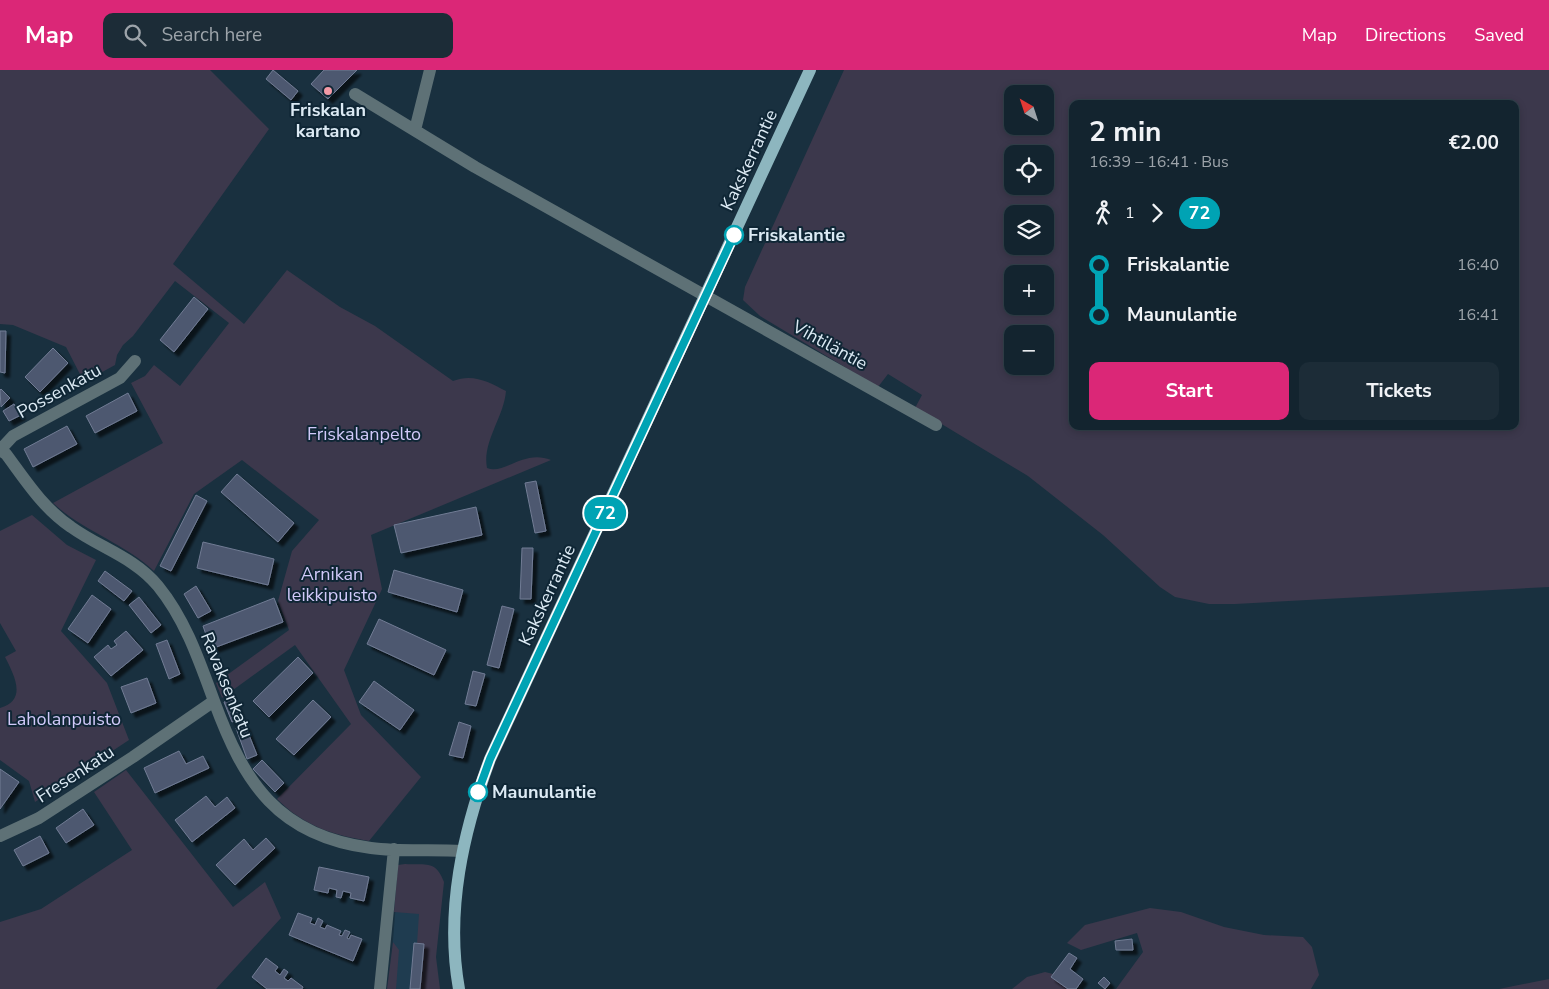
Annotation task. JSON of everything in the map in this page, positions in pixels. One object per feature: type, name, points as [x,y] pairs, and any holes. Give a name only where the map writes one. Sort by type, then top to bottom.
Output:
[{"type":"main road","name":"Kakskerrantie","points":[[459,989],[454,950],[462,851],[469,816],[490,759],[810,70]]},
{"type":"street","points":[[415,130],[430,70]]},
{"type":"street","points":[[355,94],[705,297]]},
{"type":"street","name":"Vihtiläntie","points":[[705,297],[936,425]]},
{"type":"street","name":"Possenkatu","points":[[0,450],[13,436],[120,378],[134,361]]},
{"type":"street","name":"Ravaksenkatu","points":[[0,450],[6,454],[34,494],[58,518],[76,531],[131,561],[157,584],[176,610],[240,763],[258,791],[272,806],[292,821],[328,839],[373,848],[462,851]]},
{"type":"street","name":"Fresenkatu","points":[[0,836],[39,818],[214,701]]},
{"type":"street","points":[[380,989],[394,849]]},
{"type":"shaded area","points":[[407,866],[434,970],[435,989],[389,989],[398,878]]},
{"type":"green space","points":[[0,70],[210,70],[269,129],[173,264],[244,324],[287,270],[340,307],[375,326],[453,381],[474,378],[506,391],[490,439],[486,458],[487,468],[500,468],[532,458],[541,457],[551,460],[371,535],[382,589],[344,670],[361,715],[421,777],[369,841],[343,836],[308,823],[277,799],[351,724],[295,645],[222,698],[216,683],[289,630],[278,601],[292,551],[319,520],[242,460],[194,494],[154,571],[130,553],[77,522],[53,503],[163,443],[131,383],[145,376],[154,365],[180,386],[229,323],[175,281],[133,336],[123,345],[117,355],[115,365],[84,382],[66,347],[13,325],[0,324]]},
{"type":"green space","points":[[844,70],[1549,70],[1549,587],[1235,604],[1209,604],[1175,597],[1160,587],[1103,535],[1028,476],[915,408],[922,395],[888,374],[878,387],[760,316],[743,300],[745,287]]},
{"type":"green space","name":"Laholanpuisto","points":[[32,515],[67,545],[96,560],[61,631],[107,683],[129,740],[35,802],[29,781],[0,760],[0,708],[9,704],[14,699],[16,693],[15,679],[5,657],[16,651],[0,623],[0,531]]},
{"type":"green space","points":[[126,770],[233,907],[265,882],[281,918],[216,989],[0,989],[0,922],[41,909],[132,850],[94,792]]},
{"type":"green space","points":[[424,864],[434,867],[444,882],[436,957],[440,989],[420,989],[424,944],[417,944],[419,914],[394,912],[398,865]]},
{"type":"green space","points":[[1150,908],[1181,912],[1224,927],[1264,935],[1303,937],[1312,947],[1319,975],[1311,989],[1116,989],[1143,952],[1137,933],[1081,950],[1067,943],[1085,925]]},
{"type":"green space","points":[[393,942],[399,950],[396,989],[387,989]]},
{"type":"green space","points":[[1045,972],[1053,974],[1051,977],[1068,989],[1012,989],[1027,977]]},
{"type":"green space","points":[[1549,979],[1549,989],[1499,989]]},
{"type":"building","points":[[273,70],[298,91],[291,100],[266,79]]},
{"type":"building","name":"Friskalan kartano","points":[[324,70],[357,70],[328,99],[311,84]]},
{"type":"building","points":[[194,297],[208,309],[174,352],[160,340]]},
{"type":"building","points":[[0,331],[6,331],[5,373],[0,372]]},
{"type":"building","points":[[53,348],[68,363],[40,392],[25,377]]},
{"type":"building","points":[[0,390],[10,398],[1,407]]},
{"type":"building","points":[[128,393],[137,411],[95,433],[86,416]]},
{"type":"building","points":[[14,404],[21,415],[9,421],[3,411]]},
{"type":"building","points":[[67,426],[77,444],[33,467],[24,449]]},
{"type":"building","points":[[237,474],[294,523],[278,542],[221,492]]},
{"type":"building","points":[[536,481],[546,531],[535,533],[525,483]]},
{"type":"building","points":[[196,495],[207,501],[171,571],[160,566]]},
{"type":"building","points":[[476,507],[482,535],[401,553],[394,525]]},
{"type":"building","points":[[203,542],[274,559],[268,585],[197,568]]},
{"type":"building","points":[[522,548],[533,548],[531,599],[520,599]]},
{"type":"building","points":[[394,570],[463,590],[457,612],[388,592]]},
{"type":"building","points":[[105,571],[132,591],[124,601],[98,581]]},
{"type":"building","points":[[196,586],[211,611],[198,618],[184,594]]},
{"type":"building","points":[[92,595],[111,609],[88,643],[68,629]]},
{"type":"building","points":[[139,597],[161,625],[151,633],[129,605]]},
{"type":"building","points":[[274,598],[283,622],[211,649],[203,626]]},
{"type":"building","points":[[502,606],[514,609],[499,668],[487,665]]},
{"type":"building","points":[[379,619],[446,650],[434,675],[367,644]]},
{"type":"building","points":[[126,631],[143,650],[111,676],[94,657],[108,645],[111,649],[117,645],[114,641]]},
{"type":"building","points":[[167,640],[180,674],[169,679],[156,644]]},
{"type":"building","points":[[298,657],[313,673],[269,717],[253,701]]},
{"type":"building","points":[[473,671],[485,674],[476,706],[465,704]]},
{"type":"building","points":[[147,678],[156,703],[131,713],[121,687]]},
{"type":"building","points":[[374,681],[414,710],[400,730],[359,702]]},
{"type":"building","points":[[234,699],[241,718],[232,722],[224,702]]},
{"type":"building","points":[[313,700],[331,717],[294,755],[276,739]]},
{"type":"building","points":[[459,722],[471,726],[463,758],[449,755]]},
{"type":"building","points":[[245,725],[257,755],[247,759],[236,728]]},
{"type":"building","points":[[179,751],[186,764],[203,756],[209,768],[155,793],[144,768]]},
{"type":"building","points":[[262,760],[284,783],[275,792],[253,769]]},
{"type":"building","points":[[0,769],[19,782],[0,809]]},
{"type":"building","points":[[206,796],[215,807],[227,797],[235,808],[192,842],[175,820]]},
{"type":"building","points":[[83,809],[94,825],[66,843],[56,828]]},
{"type":"building","points":[[40,836],[49,853],[23,866],[14,850]]},
{"type":"building","points":[[266,838],[275,848],[235,885],[216,865],[244,839],[253,850]]},
{"type":"building","points":[[319,867],[369,877],[364,901],[350,898],[351,893],[343,891],[341,898],[336,897],[337,890],[329,888],[328,893],[314,890]]},
{"type":"building","points":[[298,913],[312,918],[310,923],[315,925],[318,918],[323,921],[320,927],[325,929],[327,925],[341,931],[339,935],[342,936],[345,930],[350,932],[347,938],[349,939],[351,935],[362,939],[353,961],[289,935]]},
{"type":"building","points":[[1132,939],[1133,950],[1116,950],[1115,941]]},
{"type":"building","points":[[414,943],[424,944],[420,989],[410,989]]},
{"type":"building","points":[[1069,953],[1077,958],[1070,969],[1083,979],[1076,989],[1068,989],[1051,977]]},
{"type":"building","points":[[266,958],[278,967],[275,971],[280,975],[284,969],[288,972],[284,978],[288,981],[291,978],[303,987],[302,989],[267,989],[252,977]]},
{"type":"building","points":[[1104,977],[1110,983],[1105,989],[1098,983]]},
{"type":"bus line","name":"72","points":[[478,792],[490,759],[734,235]]},
{"type":"place","name":"Friskalan kartano","points":[[328,91]]},
{"type":"place","name":"Friskalantie","points":[[734,235]]},
{"type":"place","name":"Maunulantie","points":[[478,792]]},
{"type":"park label","name":"Friskalanpelto","points":[[364,434]]},
{"type":"park label","name":"Arnikan leikkipuisto","points":[[332,584]]}]
